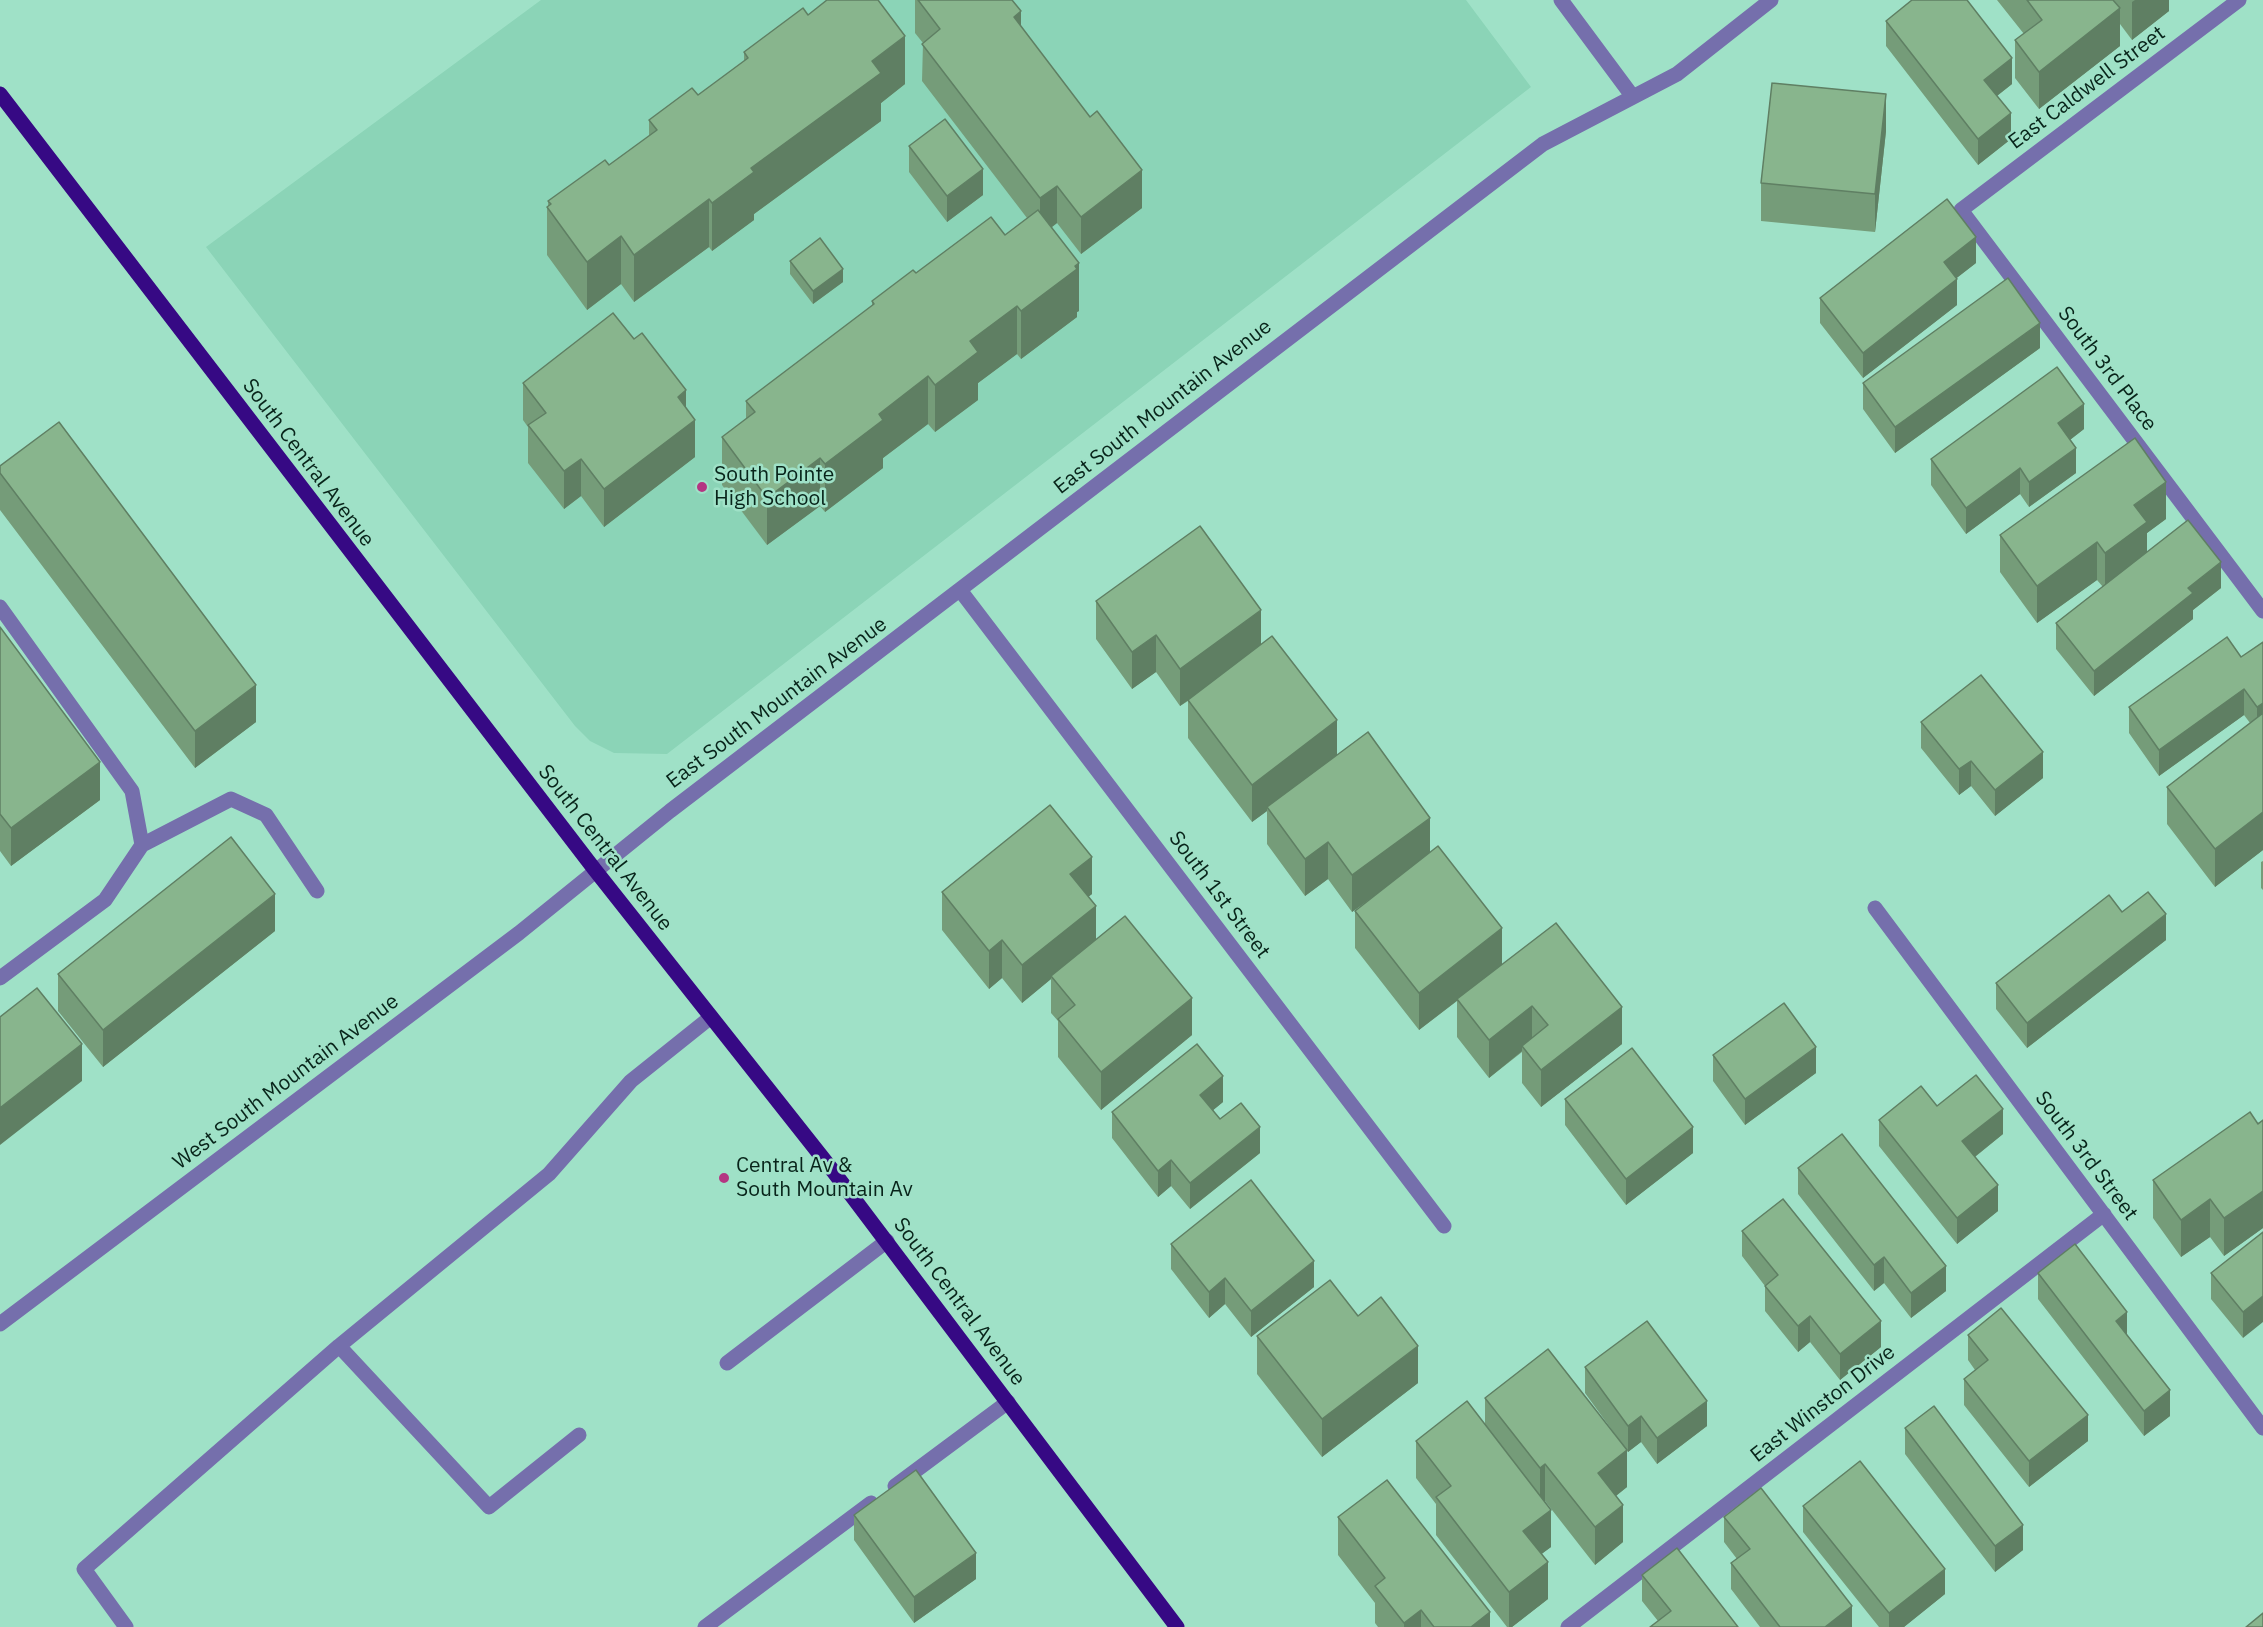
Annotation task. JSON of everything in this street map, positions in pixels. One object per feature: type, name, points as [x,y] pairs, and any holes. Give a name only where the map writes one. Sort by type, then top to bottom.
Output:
[{"type":"main road","name":"South Central Avenue","points":[[0,94],[595,870],[887,1241],[1177,1627]]},
{"type":"street","points":[[1561,0],[1633,97]]},
{"type":"street","name":"East South Mountain Avenue","points":[[595,870],[1543,144],[1677,74],[1771,0]]},
{"type":"street","name":"East Caldwell Street","points":[[1961,210],[2239,0]]},
{"type":"street","name":"South 3rd Place","points":[[1961,210],[2263,611]]},
{"type":"street","name":"South 1st Street","points":[[960,590],[1444,1226]]},
{"type":"street","points":[[0,608],[132,791],[142,845]]},
{"type":"street","points":[[0,978],[105,900],[142,845],[231,799],[266,815],[316,891]]},
{"type":"street","name":"West South Mountain Avenue","points":[[0,1324],[519,933],[595,870]]},
{"type":"street","name":"South 3rd Street","points":[[1875,908],[2263,1428]]},
{"type":"street","points":[[126,1627],[84,1569],[339,1346],[549,1174],[631,1081],[711,1017]]},
{"type":"street","name":"East Winston Drive","points":[[1568,1627],[2104,1214]]},
{"type":"street","points":[[727,1363],[887,1241]]},
{"type":"street","points":[[339,1346],[489,1507],[579,1435]]},
{"type":"street","points":[[705,1627],[1008,1402]]},
{"type":"shaded area","name":"South Pointe High School","points":[[541,0],[1466,0],[1531,87],[667,754],[614,753],[590,741],[575,726],[206,247]]},
{"type":"building","points":[[827,0],[878,0],[905,36],[872,61],[881,73],[751,168],[754,172],[712,203],[709,199],[634,255],[621,236],[587,262],[547,207],[551,204],[548,201],[605,160],[609,165],[657,130],[649,120],[692,88],[698,95],[748,58],[744,52],[803,8],[808,15]]},
{"type":"building","points":[[918,0],[1012,0],[1021,11],[1014,17],[1090,117],[1097,111],[1142,170],[1081,217],[1057,186],[1040,198],[922,44],[940,29]]},
{"type":"building","points":[[1912,0],[1967,0],[2012,58],[1984,80],[2011,113],[1978,139],[1886,21]]},
{"type":"building","points":[[2027,0],[2113,0],[2120,8],[2039,72],[2015,40],[2042,20]]},
{"type":"building","points":[[1772,83],[1886,94],[1875,194],[1761,183]]},
{"type":"building","points":[[945,119],[983,169],[947,196],[909,146]]},
{"type":"building","points":[[1947,199],[1976,237],[1944,262],[1957,279],[1863,353],[1820,298]]},
{"type":"building","points":[[1038,210],[1079,263],[1075,266],[1077,269],[1021,311],[1017,306],[970,341],[978,352],[935,385],[928,376],[879,414],[883,420],[825,464],[820,458],[767,498],[722,437],[755,412],[746,401],[874,304],[872,301],[913,270],[916,273],[991,217],[1005,235]]},
{"type":"building","points":[[820,238],[843,269],[813,291],[790,261]]},
{"type":"building","points":[[2008,278],[2040,323],[1895,427],[1863,383]]},
{"type":"building","points":[[613,313],[634,339],[642,333],[686,390],[678,397],[695,420],[604,489],[581,459],[564,471],[528,425],[546,413],[523,383]]},
{"type":"building","points":[[2057,367],[2084,404],[2058,423],[2076,448],[2029,482],[2020,468],[1966,508],[1931,459]]},
{"type":"building","points":[[59,422],[256,685],[195,731],[0,473],[0,466]]},
{"type":"building","points":[[2135,438],[2166,482],[2134,505],[2147,522],[2105,553],[2097,542],[2037,586],[2000,535]]},
{"type":"building","points":[[2188,520],[2221,562],[2188,588],[2193,593],[2094,671],[2056,623]]},
{"type":"building","points":[[1200,526],[1261,610],[1180,669],[1156,635],[1132,652],[1096,601]]},
{"type":"building","points":[[0,627],[100,762],[11,828],[0,814]]},
{"type":"building","points":[[1272,636],[1337,720],[1252,785],[1188,700]]},
{"type":"building","points":[[2227,637],[2241,657],[2263,642],[2263,703],[2257,707],[2244,689],[2159,750],[2129,707]]},
{"type":"building","points":[[1981,675],[2043,752],[1995,790],[1971,761],[1959,769],[1921,722]]},
{"type":"building","points":[[2263,713],[2263,812],[2215,849],[2167,787]]},
{"type":"building","points":[[1368,732],[1430,818],[1352,875],[1328,842],[1305,859],[1267,807]]},
{"type":"building","points":[[1050,805],[1092,857],[1070,874],[1096,906],[1022,965],[1002,940],[989,951],[942,892]]},
{"type":"building","points":[[231,837],[275,894],[103,1030],[58,974]]},
{"type":"building","points":[[1438,846],[1502,928],[1419,993],[1355,911]]},
{"type":"building","points":[[2148,892],[2166,914],[2027,1023],[1996,983],[2109,895],[2122,912]]},
{"type":"building","points":[[1125,916],[1192,998],[1101,1072],[1058,1019],[1075,1005],[1051,976]]},
{"type":"building","points":[[1556,923],[1622,1007],[1541,1070],[1522,1046],[1548,1025],[1532,1006],[1489,1040],[1457,999]]},
{"type":"building","points":[[37,988],[82,1044],[0,1108],[0,1017]]},
{"type":"building","points":[[1784,1003],[1816,1047],[1745,1099],[1713,1055]]},
{"type":"building","points":[[1197,1044],[1223,1076],[1200,1095],[1220,1119],[1241,1103],[1260,1127],[1190,1183],[1171,1160],[1158,1171],[1112,1112]]},
{"type":"building","points":[[1632,1048],[1693,1127],[1626,1179],[1565,1099]]},
{"type":"building","points":[[1976,1075],[2003,1109],[1962,1141],[1998,1185],[1957,1218],[1879,1120],[1921,1086],[1937,1106]]},
{"type":"building","points":[[2250,1112],[2258,1124],[2263,1120],[2263,1191],[2224,1218],[2210,1199],[2181,1220],[2153,1180]]},
{"type":"building","points":[[1842,1134],[1946,1266],[1911,1293],[1884,1257],[1874,1265],[1798,1168]]},
{"type":"building","points":[[1251,1180],[1314,1261],[1251,1311],[1225,1278],[1209,1292],[1171,1244]]},
{"type":"building","points":[[1783,1199],[1881,1321],[1840,1354],[1810,1316],[1798,1326],[1765,1286],[1778,1275],[1742,1231]]},
{"type":"building","points":[[2263,1232],[2263,1296],[2243,1312],[2211,1273]]},
{"type":"building","points":[[2075,1244],[2127,1312],[2116,1321],[2170,1390],[2144,1411],[2038,1273]]},
{"type":"building","points":[[1330,1280],[1358,1316],[1381,1297],[1418,1346],[1322,1419],[1257,1336]]},
{"type":"building","points":[[2001,1308],[2088,1415],[2029,1461],[1964,1379],[1988,1360],[1968,1335]]},
{"type":"building","points":[[1647,1321],[1707,1401],[1657,1438],[1641,1416],[1628,1426],[1585,1367]]},
{"type":"building","points":[[1548,1349],[1627,1450],[1598,1473],[1623,1505],[1595,1527],[1545,1464],[1540,1468],[1485,1398]]},
{"type":"building","points":[[1467,1401],[1551,1510],[1523,1531],[1548,1562],[1509,1592],[1436,1497],[1451,1486],[1416,1441]]},
{"type":"building","points":[[1934,1406],[2023,1525],[1995,1546],[1905,1428]]},
{"type":"building","points":[[1860,1461],[1945,1569],[1889,1613],[1803,1506]]},
{"type":"building","points":[[916,1470],[976,1553],[914,1597],[854,1515]]},
{"type":"building","points":[[1387,1480],[1490,1612],[1471,1627],[1434,1627],[1421,1610],[1404,1623],[1375,1586],[1385,1578],[1338,1517]]},
{"type":"building","points":[[1761,1488],[1852,1606],[1825,1627],[1780,1627],[1731,1563],[1750,1549],[1724,1517]]},
{"type":"building","points":[[1677,1548],[1738,1627],[1650,1627],[1671,1611],[1642,1575]]},
{"type":"building","points":[[2263,1613],[2263,1627],[2246,1627]]},
{"type":"place","name":"South Pointe High School","points":[[702,487]]},
{"type":"place","name":"Central Av & South Mountain Av","points":[[724,1178]]}]
